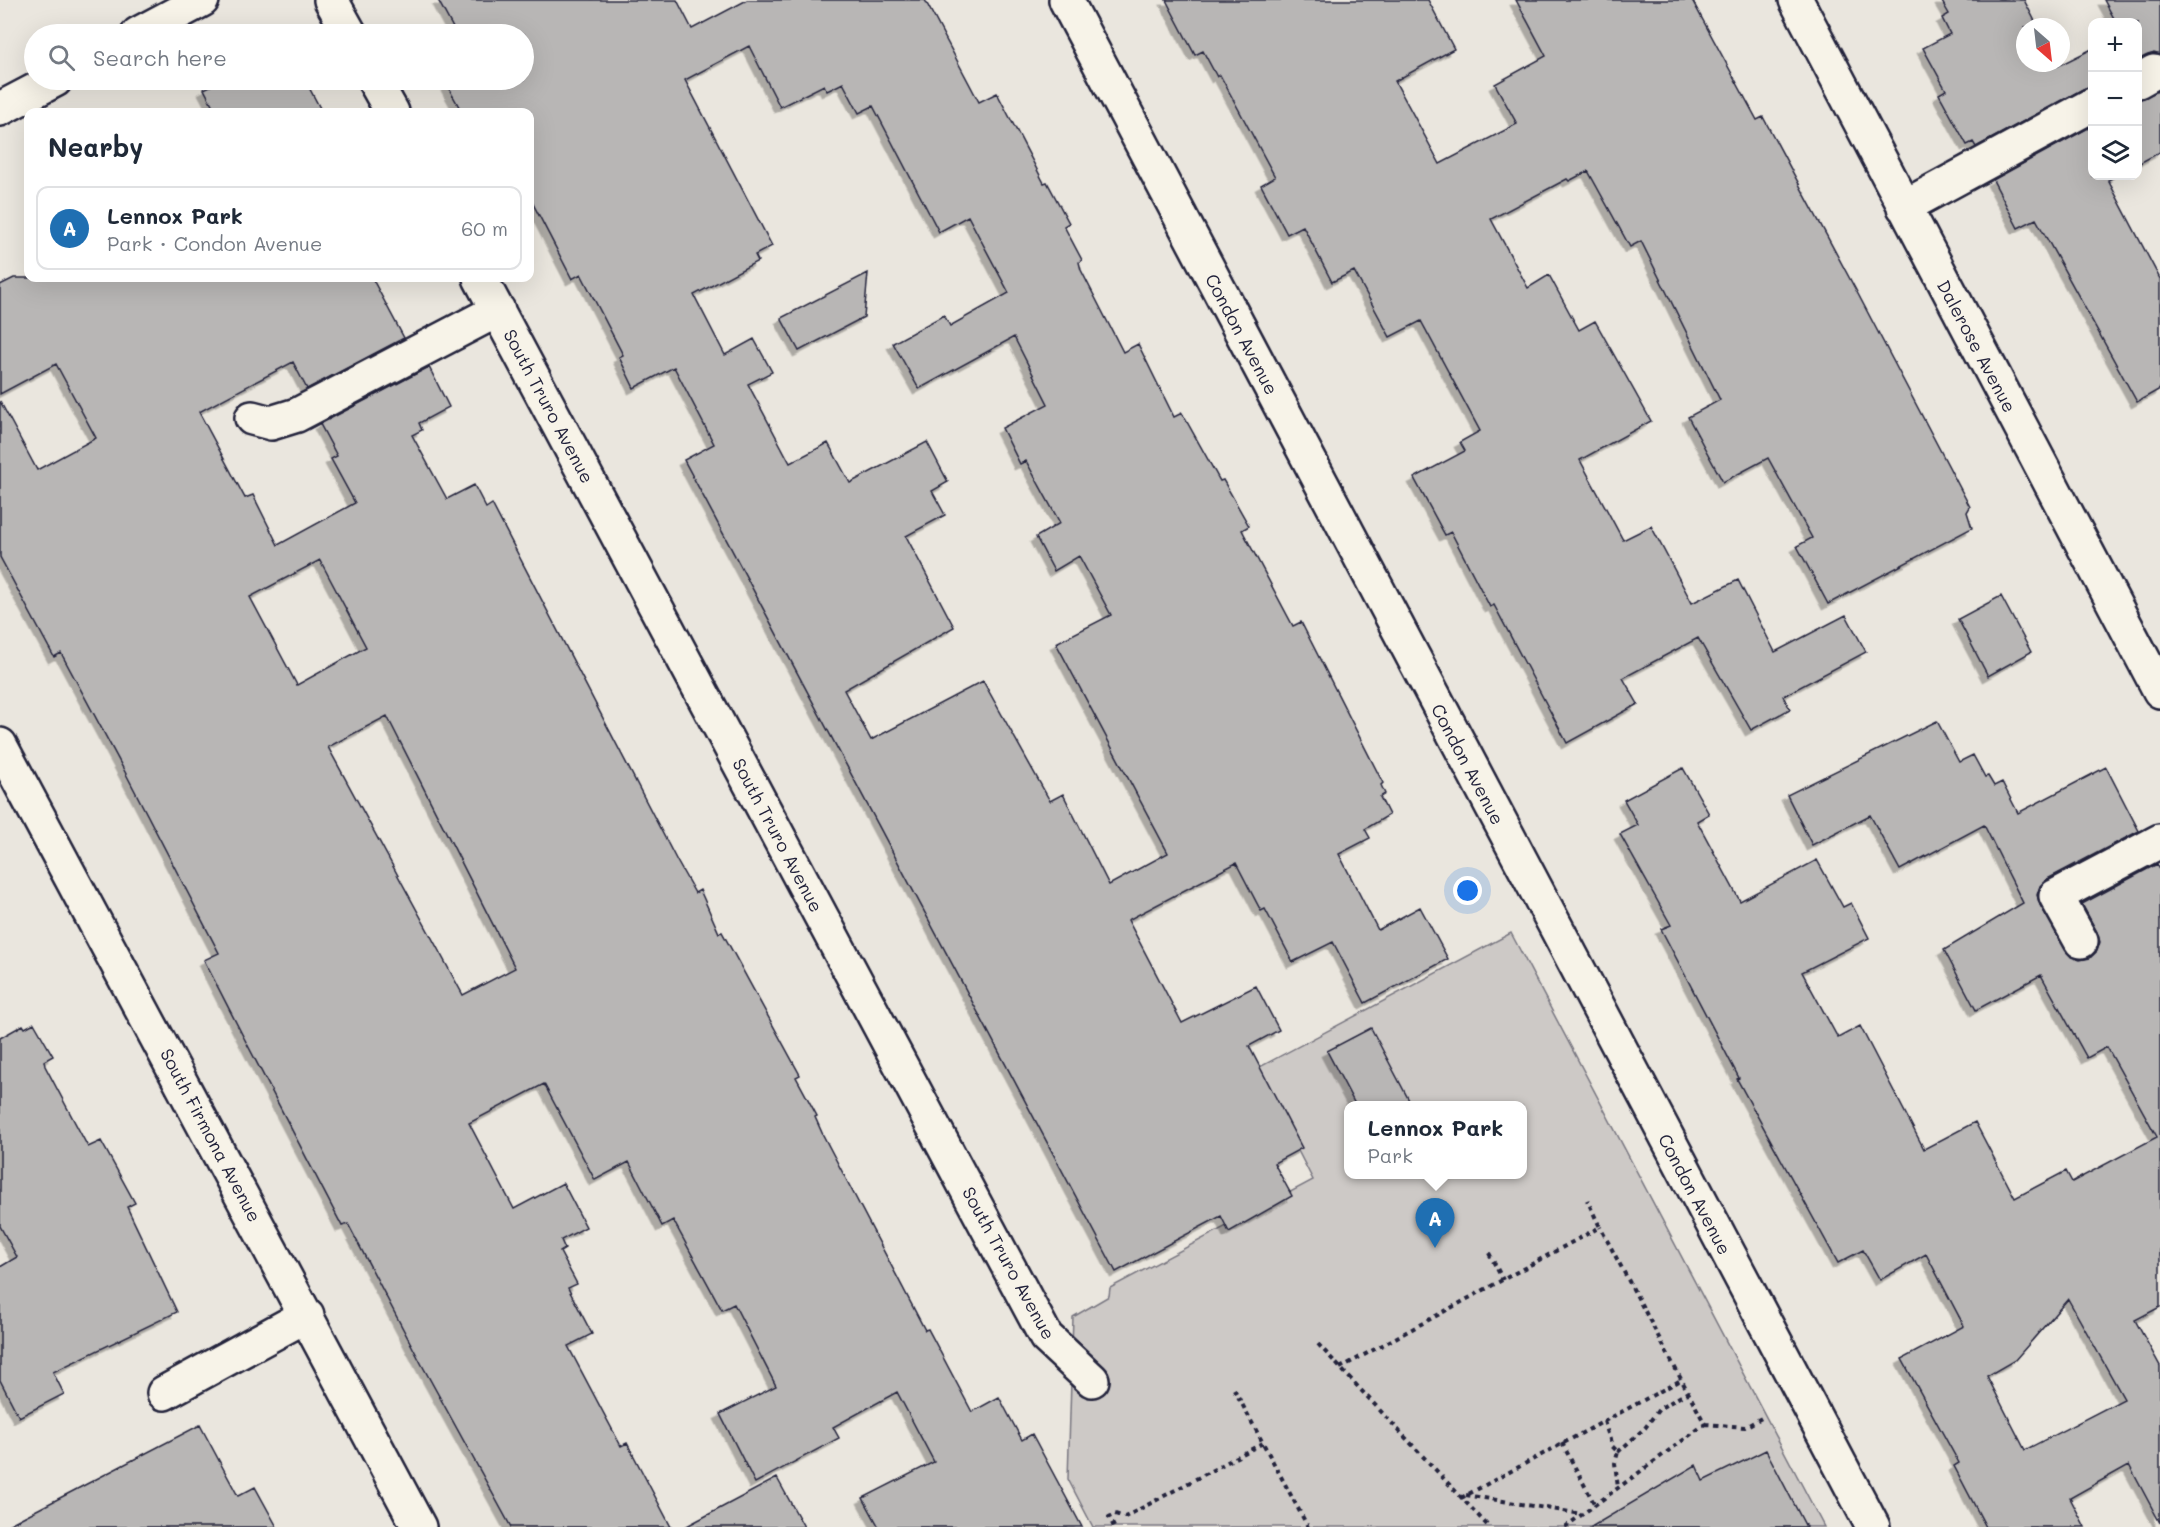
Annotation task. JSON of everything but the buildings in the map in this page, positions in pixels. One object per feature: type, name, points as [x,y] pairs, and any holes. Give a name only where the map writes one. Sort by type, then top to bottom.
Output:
[{"type":"street","points":[[157,24],[202,0]]},
{"type":"street","points":[[331,0],[344,24]]},
{"type":"street","name":"Condon Avenue","points":[[1066,0],[1873,1527]]},
{"type":"street","name":"Dalerose Avenue","points":[[1796,0],[2160,692]]},
{"type":"street","points":[[0,110],[37,90]]},
{"type":"street","points":[[380,90],[390,108]]},
{"type":"street","points":[[1904,207],[2088,107]]},
{"type":"street","name":"South Truro Avenue","points":[[482,282],[1046,1337],[1092,1380]]},
{"type":"street","points":[[252,418],[271,423],[297,415],[498,310]]},
{"type":"street","name":"South Firmona Avenue","points":[[0,745],[308,1315],[419,1527]]},
{"type":"street","points":[[2081,941],[2056,896],[2160,841]]},
{"type":"street","points":[[164,1393],[308,1315]]},
{"type":"path","points":[[1587,1200],[1705,1424]]},
{"type":"path","points":[[1340,1368],[1600,1227]]},
{"type":"path","points":[[1489,1252],[1503,1280]]},
{"type":"path","points":[[1318,1344],[1464,1496],[1488,1527]]},
{"type":"path","points":[[1464,1496],[1682,1380]]},
{"type":"path","points":[[1234,1389],[1308,1527]]},
{"type":"path","points":[[1618,1488],[1615,1463],[1618,1452],[1645,1428],[1659,1409],[1688,1392]]},
{"type":"path","points":[[1565,1527],[1705,1424],[1745,1426],[1765,1416]]},
{"type":"path","points":[[1604,1421],[1612,1446],[1618,1452]]},
{"type":"path","points":[[1114,1527],[1109,1517],[1116,1514],[1125,1517],[1263,1443]]},
{"type":"path","points":[[1562,1443],[1595,1505]]},
{"type":"path","points":[[1464,1496],[1583,1514]]},
{"type":"shaded area","points":[[1511,933],[1824,1527],[1093,1527],[1068,1479],[1073,1317],[1109,1296],[1110,1288],[1313,1180],[1256,1069]]},
{"type":"place","name":"Lennox Park","points":[[1435,1248]]}]
